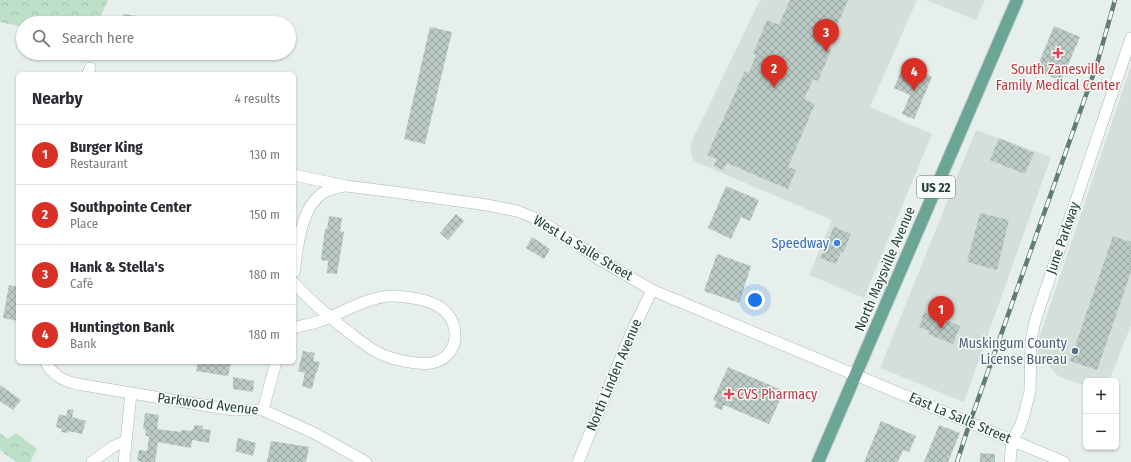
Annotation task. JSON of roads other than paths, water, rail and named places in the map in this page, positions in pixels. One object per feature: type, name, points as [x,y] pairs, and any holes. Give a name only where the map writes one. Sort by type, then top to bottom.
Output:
[{"type":"main road","name":"North Maysville Avenue","points":[[818,462],[1017,0]]},
{"type":"street","name":"June Parkway","points":[[1012,440],[1020,427],[1028,405],[1030,391],[1031,341],[1035,321],[1131,38]]},
{"type":"street","name":"West La Salle Street","points":[[296,175],[346,186],[487,205],[517,211],[537,219],[597,258],[652,290],[856,375]]},
{"type":"street","points":[[296,261],[304,219],[308,208],[324,192],[346,186]]},
{"type":"street","points":[[296,285],[312,302],[330,317],[368,346],[384,356],[400,360],[432,363],[443,359],[451,352],[455,341],[455,328],[447,312],[427,301],[394,296],[379,297],[330,317],[321,321],[296,327]]},
{"type":"street","name":"North Linden Avenue","points":[[578,462],[630,336],[652,290]]},
{"type":"street","name":"Parkwood Avenue","points":[[47,364],[56,375],[69,382],[233,410],[263,410],[314,433],[366,462]]},
{"type":"street","points":[[263,410],[275,364]]},
{"type":"street","name":"East La Salle Street","points":[[856,375],[1064,462]]},
{"type":"street","points":[[124,462],[131,393]]},
{"type":"street","points":[[1010,462],[1012,440]]},
{"type":"street","points":[[92,462],[114,446],[126,441]]},
{"type":"railway","points":[[957,462],[1097,64],[1115,0]]},
{"type":"place","name":"Hank & Stella's","points":[[826,52]]},
{"type":"place","name":"South Zanesville Family Medical Center","points":[[1058,53]]},
{"type":"place","name":"Southpointe Center","points":[[774,88]]},
{"type":"place","name":"Huntington Bank","points":[[914,91]]},
{"type":"place","name":"Speedway","points":[[837,243]]},
{"type":"place","name":"Burger King","points":[[941,329]]},
{"type":"place","name":"Muskingum County License Bureau","points":[[1075,351]]},
{"type":"place","name":"CVS Pharmacy","points":[[729,394]]}]
